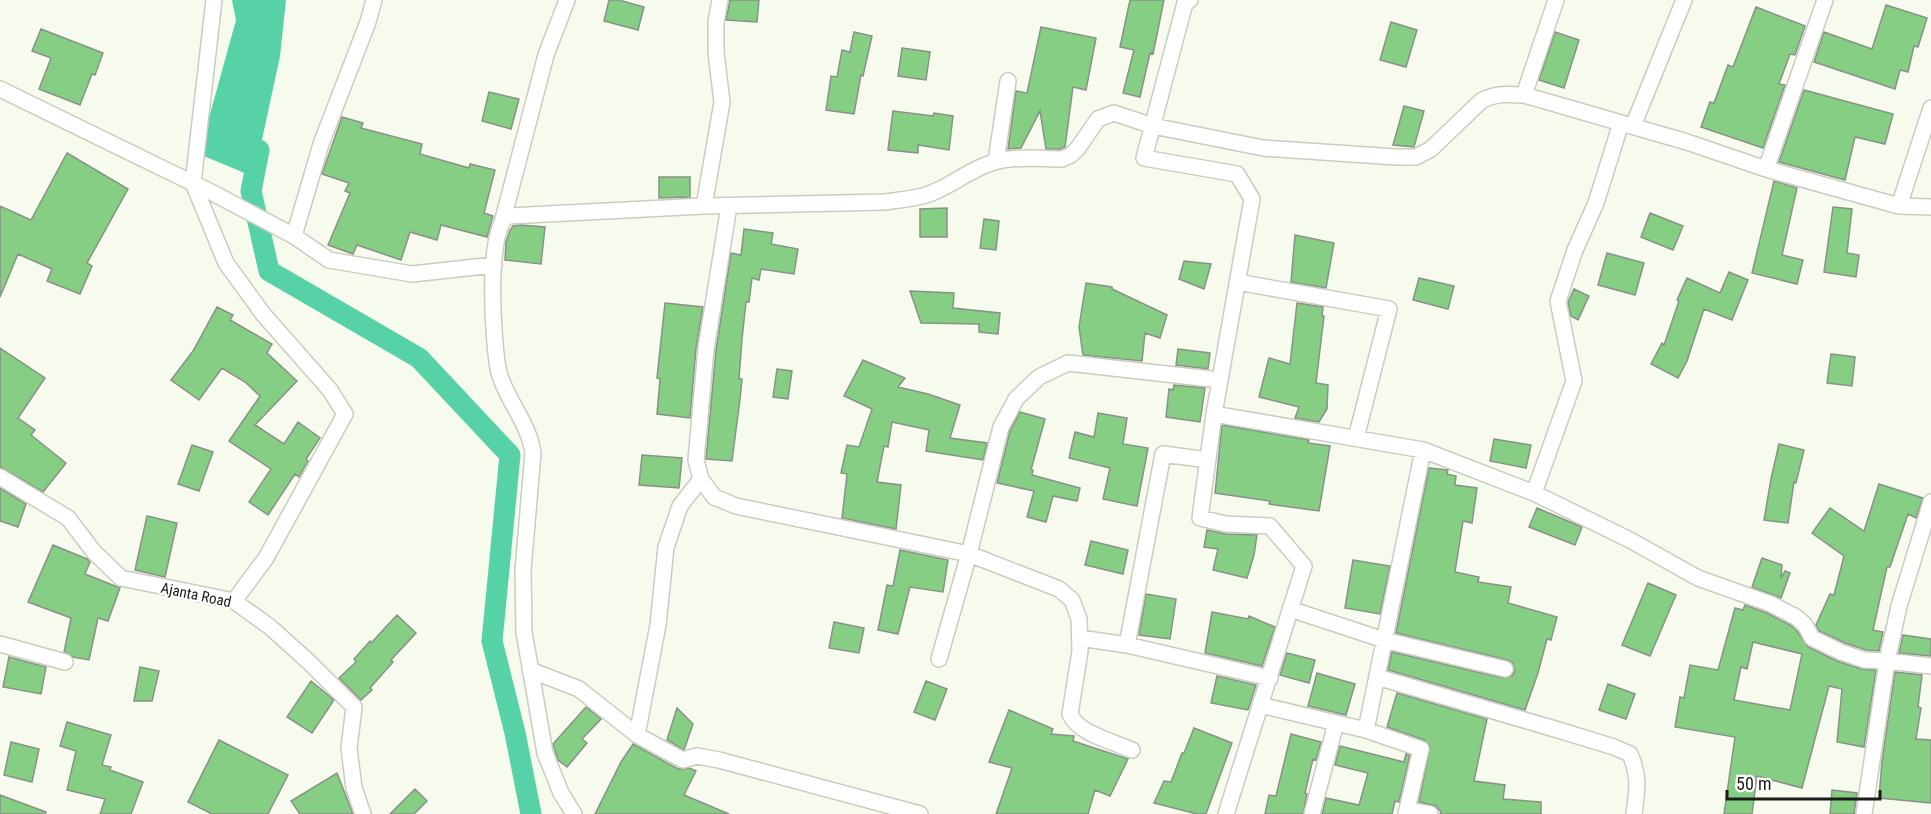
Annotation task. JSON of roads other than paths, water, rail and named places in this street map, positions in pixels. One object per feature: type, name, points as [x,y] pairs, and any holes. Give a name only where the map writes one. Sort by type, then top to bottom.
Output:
[{"type":"street","points":[[214,0],[193,183],[226,263],[263,314],[330,390],[345,414],[266,558],[234,602]]},
{"type":"street","points":[[294,236],[321,144],[368,22],[374,0]]},
{"type":"street","points":[[567,0],[546,55],[497,238],[493,303],[494,344],[499,372],[504,388],[527,430],[533,453],[523,570],[524,632],[530,670],[545,753],[561,793],[574,814]]},
{"type":"street","points":[[704,206],[722,102],[716,53],[716,22],[720,0]]},
{"type":"street","points":[[1190,0],[1185,3],[1144,158],[1237,174],[1252,199],[1214,414],[1200,518],[1226,524],[1270,526],[1304,566],[1226,814]]},
{"type":"street","points":[[1524,95],[1556,0]]},
{"type":"street","points":[[1534,493],[1574,381],[1558,301],[1575,250],[1627,125],[1684,0]]},
{"type":"street","points":[[1766,169],[1825,0]]},
{"type":"street","points":[[996,161],[1008,81]]},
{"type":"street","points":[[0,89],[211,192],[294,236],[329,260],[412,274],[494,265]]},
{"type":"street","points":[[503,219],[508,216],[547,213],[904,200],[927,195],[996,161],[1062,159],[1071,155],[1078,148],[1098,119],[1114,113],[1153,126],[1263,148],[1396,158],[1416,157],[1431,149],[1482,101],[1490,96],[1504,94],[1524,95],[1687,142],[1766,169],[1899,206],[1931,207]]},
{"type":"street","points":[[1899,206],[1931,108]]},
{"type":"street","points":[[729,206],[703,369],[696,460],[701,479],[714,498],[736,506],[969,554],[1059,589],[1072,600],[1079,619],[1080,651],[1070,714],[1072,720],[1079,727],[1132,750]]},
{"type":"street","points":[[1237,282],[1389,309],[1356,438]]},
{"type":"street","points":[[939,659],[1002,427],[1016,399],[1039,377],[1068,363],[1220,380]]},
{"type":"street","points":[[1214,414],[1423,450],[1534,493],[1630,540],[1698,578],[1771,604],[1796,617],[1805,625],[1812,638],[1841,652],[1864,660],[1931,666]]},
{"type":"street","points":[[1366,730],[1423,450]]},
{"type":"street","points":[[1127,645],[1163,454],[1208,460]]},
{"type":"street","name":"Ajanta Road","points":[[0,477],[68,518],[94,552],[121,578],[234,602],[270,627],[354,707],[349,748],[354,788],[363,814]]},
{"type":"street","points":[[637,735],[658,625],[666,547],[680,506],[701,479]]},
{"type":"street","points":[[1864,814],[1887,661],[1899,606],[1931,502]]},
{"type":"street","points":[[1290,609],[1384,640],[1505,669]]},
{"type":"street","points":[[1080,638],[1127,645],[1270,678]]},
{"type":"street","points":[[0,644],[65,662]]},
{"type":"street","points":[[530,670],[579,689],[637,735],[683,760],[697,756],[719,760],[888,810],[920,814]]},
{"type":"street","points":[[1377,677],[1614,747],[1630,754],[1636,768],[1638,785],[1634,814]]},
{"type":"street","points":[[1260,705],[1366,730],[1421,749],[1407,812],[1430,814]]},
{"type":"street","points":[[1312,814],[1336,723]]},
{"type":"waterway","points":[[259,150],[251,191],[269,271],[419,358],[510,455],[492,641],[515,733],[531,814]]}]
